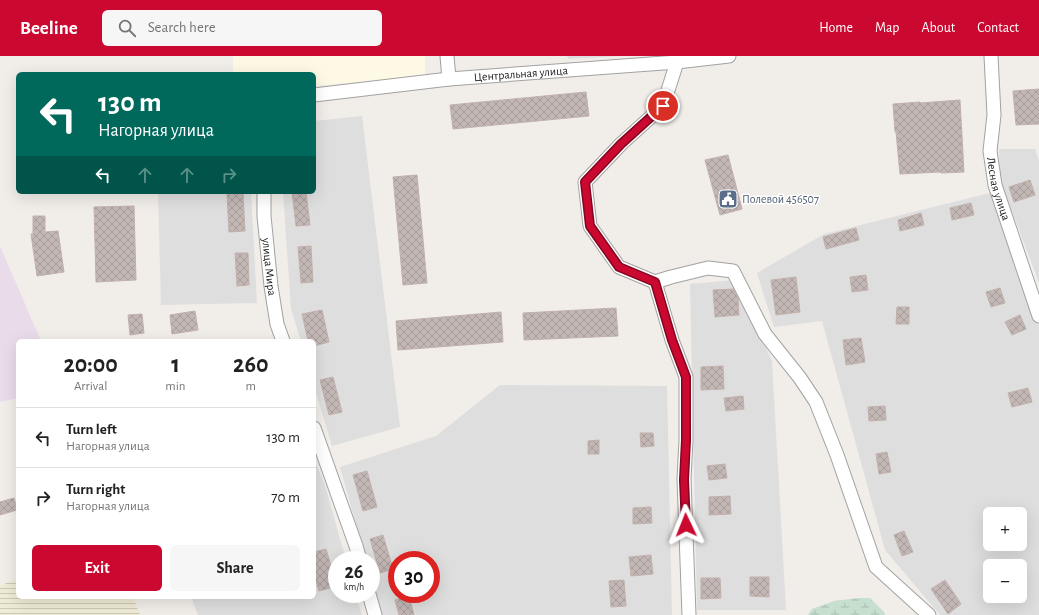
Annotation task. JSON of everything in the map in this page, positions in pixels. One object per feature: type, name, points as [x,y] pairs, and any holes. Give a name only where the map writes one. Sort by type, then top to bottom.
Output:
[{"type":"street","points":[[447,56],[449,79]]},
{"type":"street","name":"Центральная улица","points":[[316,95],[449,79],[677,62],[729,56]]},
{"type":"street","name":"Лесная улица","points":[[991,56],[994,115],[990,151],[995,185],[1039,316]]},
{"type":"street","points":[[677,62],[663,106],[621,144],[585,182],[590,226],[619,267],[655,282],[708,268],[733,272],[765,334],[800,378],[816,402],[837,456],[876,568],[928,615]]},
{"type":"street","name":"улица Мира","points":[[264,194],[264,216],[271,286],[277,324],[282,339]]},
{"type":"street","points":[[655,282],[672,340],[686,377],[686,440],[684,480],[689,615]]},
{"type":"street","points":[[316,434],[357,551]]},
{"type":"street","points":[[372,603],[375,615]]},
{"type":"shaded area","points":[[233,56],[425,56],[425,76],[316,86],[316,72],[233,72]]},
{"type":"shaded area","points":[[567,56],[625,56],[568,59]]},
{"type":"shaded area","points":[[362,116],[400,427],[332,446],[316,393],[316,339],[300,339],[291,309],[283,194],[316,194],[316,121]]},
{"type":"shaded area","points":[[999,149],[1035,149],[1039,161],[1039,283],[1000,179]]},
{"type":"shaded area","points":[[990,193],[1039,326],[1039,615],[940,615],[885,550],[822,321],[774,327],[757,273],[824,234]]},
{"type":"shaded area","points":[[158,194],[251,194],[257,303],[161,305]]},
{"type":"shaded area","points":[[0,246],[40,339],[16,339],[16,398],[0,402]]},
{"type":"shaded area","points":[[735,280],[772,361],[786,610],[697,610],[690,284]]},
{"type":"shaded area","points":[[500,385],[667,386],[672,615],[382,615],[379,603],[380,603],[380,551],[363,551],[340,467],[436,436]]},
{"type":"shaded area","points":[[316,464],[325,485],[343,551],[328,551],[328,603],[359,603],[362,615],[198,615],[192,599],[316,599]]},
{"type":"shaded area","points":[[16,579],[16,599],[134,599],[140,615],[0,615],[0,586]]},
{"type":"green space","points":[[870,598],[884,612],[885,615],[808,615],[812,609],[834,601]]},
{"type":"building","points":[[1039,89],[1039,124],[1016,125],[1013,91]]},
{"type":"building","points":[[586,92],[589,116],[453,129],[450,105]]},
{"type":"building","points":[[960,100],[964,172],[900,174],[893,104]]},
{"type":"building","points":[[728,155],[742,209],[720,215],[705,160]]},
{"type":"building","points":[[417,175],[427,283],[403,285],[393,177]]},
{"type":"building","points":[[1030,180],[1035,195],[1014,202],[1009,187]]},
{"type":"building","points":[[227,194],[243,194],[245,231],[229,232]]},
{"type":"building","points":[[292,194],[306,194],[310,225],[296,226]]},
{"type":"building","points":[[971,203],[974,215],[952,220],[950,208]]},
{"type":"building","points":[[134,206],[136,280],[96,282],[94,207]]},
{"type":"building","points":[[921,213],[924,225],[900,231],[898,220]]},
{"type":"building","points":[[33,216],[45,216],[45,232],[58,231],[64,272],[37,276],[31,234],[33,234]]},
{"type":"building","points":[[856,228],[859,240],[826,249],[823,237]]},
{"type":"building","points":[[311,246],[313,282],[301,283],[298,247]]},
{"type":"building","points":[[235,253],[248,253],[249,285],[237,286]]},
{"type":"building","points":[[866,275],[868,290],[852,292],[850,277]]},
{"type":"building","points":[[796,277],[800,312],[776,315],[771,280]]},
{"type":"building","points":[[1000,288],[1005,303],[991,307],[986,292]]},
{"type":"building","points":[[733,289],[738,298],[739,315],[715,317],[713,290]]},
{"type":"building","points":[[897,307],[909,307],[909,324],[896,324]]},
{"type":"building","points":[[616,308],[618,336],[524,340],[523,313]]},
{"type":"building","points":[[322,310],[329,342],[316,345],[316,339],[308,339],[302,314]]},
{"type":"building","points":[[195,311],[198,330],[172,334],[170,315]]},
{"type":"building","points":[[501,312],[503,342],[398,350],[396,321]]},
{"type":"building","points":[[142,314],[144,333],[130,335],[128,315]]},
{"type":"building","points":[[1020,315],[1026,329],[1012,335],[1005,322]]},
{"type":"building","points":[[861,338],[865,362],[846,365],[843,340]]},
{"type":"building","points":[[723,366],[724,389],[701,390],[701,367]]},
{"type":"building","points":[[333,377],[342,412],[329,415],[320,380]]},
{"type":"building","points":[[1028,388],[1032,402],[1012,407],[1008,393]]},
{"type":"building","points":[[743,396],[744,409],[726,411],[724,398]]},
{"type":"building","points":[[885,406],[886,420],[869,421],[868,407]]},
{"type":"building","points":[[640,433],[653,433],[654,446],[641,447]]},
{"type":"building","points":[[599,440],[599,454],[588,454],[588,441]]},
{"type":"building","points":[[887,452],[891,472],[879,474],[876,454]]},
{"type":"building","points":[[725,464],[727,478],[709,480],[707,466]]},
{"type":"building","points":[[367,471],[377,507],[363,511],[353,475]]},
{"type":"building","points":[[730,496],[731,514],[709,515],[709,497]]},
{"type":"building","points":[[14,498],[16,510],[0,515],[0,502]]},
{"type":"building","points":[[651,507],[652,523],[633,524],[633,508]]},
{"type":"building","points":[[904,531],[913,552],[902,556],[894,535]]},
{"type":"building","points":[[383,535],[388,552],[388,571],[380,573],[380,551],[374,551],[370,539]]},
{"type":"building","points":[[326,549],[328,556],[328,588],[319,591],[316,581],[316,552]]},
{"type":"building","points":[[651,555],[653,574],[631,576],[629,557]]},
{"type":"building","points":[[750,577],[769,577],[769,597],[750,596]]},
{"type":"building","points":[[701,578],[720,578],[721,598],[701,599]]},
{"type":"building","points":[[624,580],[626,606],[611,607],[609,581]]},
{"type":"building","points":[[945,580],[961,604],[948,614],[931,589]]},
{"type":"building","points":[[396,603],[411,603],[414,615],[399,615]]},
{"type":"place","name":"Полевой 456507","points":[[728,199]]},
{"type":"route","points":[[663,106],[621,144],[585,182],[590,226],[619,267],[655,282],[672,340],[686,377],[686,440],[684,480],[686,525]]}]
